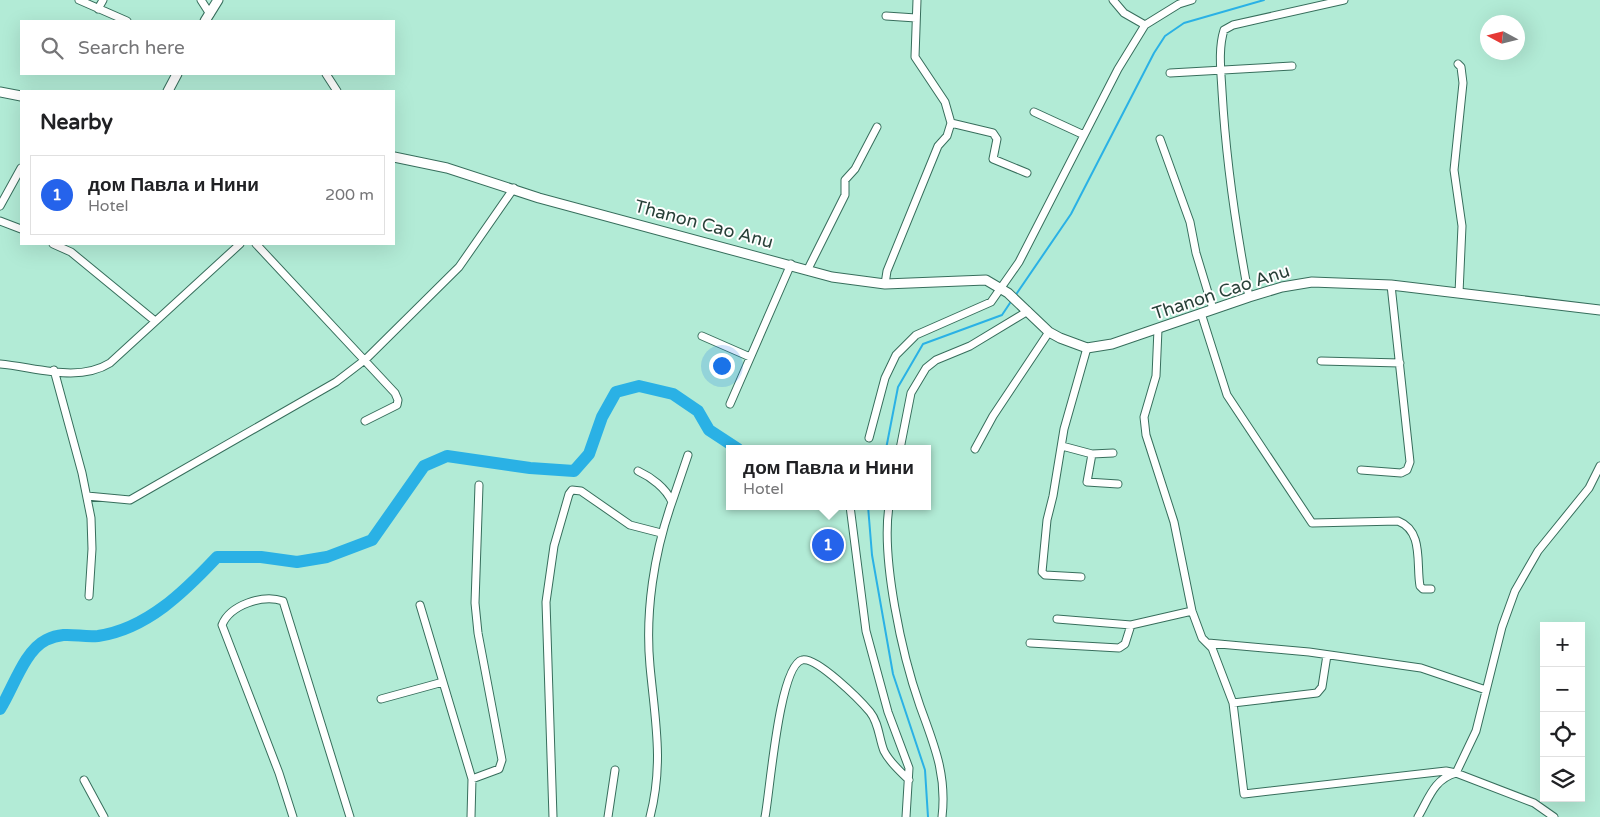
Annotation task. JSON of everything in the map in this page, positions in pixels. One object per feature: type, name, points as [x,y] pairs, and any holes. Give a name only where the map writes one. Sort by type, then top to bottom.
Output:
[{"type":"street","points":[[79,0],[125,20]]},
{"type":"street","points":[[98,9],[103,0]]},
{"type":"street","points":[[201,0],[208,17]]},
{"type":"street","points":[[208,17],[218,0]]},
{"type":"street","points":[[885,284],[887,271],[938,146],[947,136],[951,123],[945,102],[916,60],[917,0]]},
{"type":"street","points":[[1113,0],[1124,13],[1145,25]]},
{"type":"street","points":[[869,438],[885,378],[896,355],[916,335],[991,302],[1005,290],[1118,69],[1145,25],[1179,4],[1192,0]]},
{"type":"street","points":[[1249,297],[1234,222],[1224,118],[1221,70],[1222,35],[1227,27],[1344,0]]},
{"type":"street","points":[[886,16],[916,18]]},
{"type":"street","points":[[1458,64],[1461,67],[1463,83],[1454,170],[1462,226],[1459,293]]},
{"type":"street","points":[[1170,73],[1292,66]]},
{"type":"street","points":[[169,90],[176,75]]},
{"type":"street","points":[[327,75],[336,90]]},
{"type":"street","points":[[0,92],[20,96]]},
{"type":"street","points":[[1034,112],[1084,135]]},
{"type":"street","points":[[951,123],[994,133],[997,139],[993,159],[1027,172]]},
{"type":"street","points":[[808,269],[845,195],[845,180],[855,169],[878,127]]},
{"type":"street","points":[[1160,139],[1190,222],[1196,253],[1213,309]]},
{"type":"street","name":"Thanon Cao Anu","points":[[395,157],[448,168],[565,205],[791,264],[832,277],[885,284],[986,280],[1005,290],[1049,332],[1073,344],[1087,348],[1105,346],[1282,287],[1312,282],[1391,285],[1600,310]]},
{"type":"street","points":[[0,206],[20,170]]},
{"type":"street","points":[[87,496],[130,500],[336,382],[366,359],[459,267],[514,188]]},
{"type":"street","points":[[0,221],[20,229]]},
{"type":"street","points":[[55,245],[71,252],[155,321]]},
{"type":"street","points":[[71,252],[74,245]]},
{"type":"street","points":[[0,364],[82,373],[99,370],[110,363],[239,245]]},
{"type":"street","points":[[257,245],[366,359],[398,400],[397,405],[390,410],[365,421]]},
{"type":"street","points":[[730,404],[791,264]]},
{"type":"street","points":[[1360,470],[1401,473],[1409,467],[1410,462],[1391,285]]},
{"type":"street","points":[[901,445],[911,393],[926,368],[936,360],[970,346],[1028,311]]},
{"type":"street","points":[[1201,314],[1230,400],[1312,523],[1398,521],[1404,524],[1415,538],[1420,586],[1423,589],[1431,589]]},
{"type":"street","points":[[1158,329],[1156,376],[1146,406],[1144,426],[1174,522],[1192,611],[1202,638],[1208,643],[1224,675],[1233,702],[1243,792],[1246,796],[1436,771],[1456,773],[1534,803],[1554,817]]},
{"type":"street","points":[[976,448],[993,416],[1049,332]]},
{"type":"street","points":[[702,336],[750,357]]},
{"type":"street","points":[[1081,577],[1045,575],[1042,572],[1046,528],[1064,429],[1087,348]]},
{"type":"street","points":[[1321,361],[1400,363]]},
{"type":"street","points":[[54,370],[91,518],[92,549],[89,596]]},
{"type":"street","points":[[1062,446],[1092,454],[1114,453]]},
{"type":"street","points":[[1092,454],[1087,482],[1118,484]]},
{"type":"street","points":[[650,817],[655,798],[659,764],[658,730],[650,666],[650,623],[661,532],[688,455]]},
{"type":"street","points":[[1418,817],[1439,782],[1444,777],[1456,773],[1476,731],[1502,627],[1515,590],[1538,551],[1589,488],[1600,466]]},
{"type":"street","points":[[638,471],[649,476],[669,494],[672,502]]},
{"type":"street","points":[[472,779],[499,769],[502,760],[478,632],[475,603],[479,485]]},
{"type":"street","points":[[553,817],[546,602],[554,546],[570,494],[572,490],[581,491],[630,525],[661,532]]},
{"type":"street","points":[[851,510],[866,631],[888,712],[909,768],[906,817]]},
{"type":"street","points":[[889,510],[887,535],[897,614],[920,706],[933,738],[940,768],[944,801],[942,817]]},
{"type":"street","points":[[293,817],[222,626],[236,609],[252,601],[278,599],[283,601],[350,817]]},
{"type":"street","points":[[420,605],[472,779],[471,817]]},
{"type":"street","points":[[1057,620],[1131,625],[1192,611]]},
{"type":"street","points":[[1030,643],[1119,648],[1125,644],[1131,625]]},
{"type":"street","points":[[1208,643],[1327,654],[1421,668],[1486,690]]},
{"type":"street","points":[[1233,702],[1317,693],[1322,687],[1327,654]]},
{"type":"street","points":[[765,817],[782,704],[794,666],[800,660],[809,659],[820,665],[871,713],[884,751],[895,767],[909,780]]},
{"type":"street","points":[[381,699],[443,682]]},
{"type":"street","points":[[608,817],[615,770]]},
{"type":"street","points":[[84,780],[104,817]]},
{"type":"waterway","points":[[1015,296],[1071,214],[1154,53],[1165,36],[1184,23],[1264,0]]},
{"type":"waterway","points":[[887,445],[898,387],[923,344],[1002,315],[1012,300]]},
{"type":"waterway","points":[[0,709],[25,661],[38,645],[46,640],[60,635],[98,636],[116,632],[133,625],[164,607],[192,583],[217,557],[261,557],[297,562],[327,557],[372,540],[424,466],[447,456],[530,468],[574,471],[589,454],[602,417],[616,392],[639,386],[673,394],[698,411],[709,430],[732,445]]},
{"type":"waterway","points":[[868,510],[872,555],[893,674],[925,770],[928,817]]},
{"type":"place","name":"дом Павла и Нини","points":[[828,545]]}]
